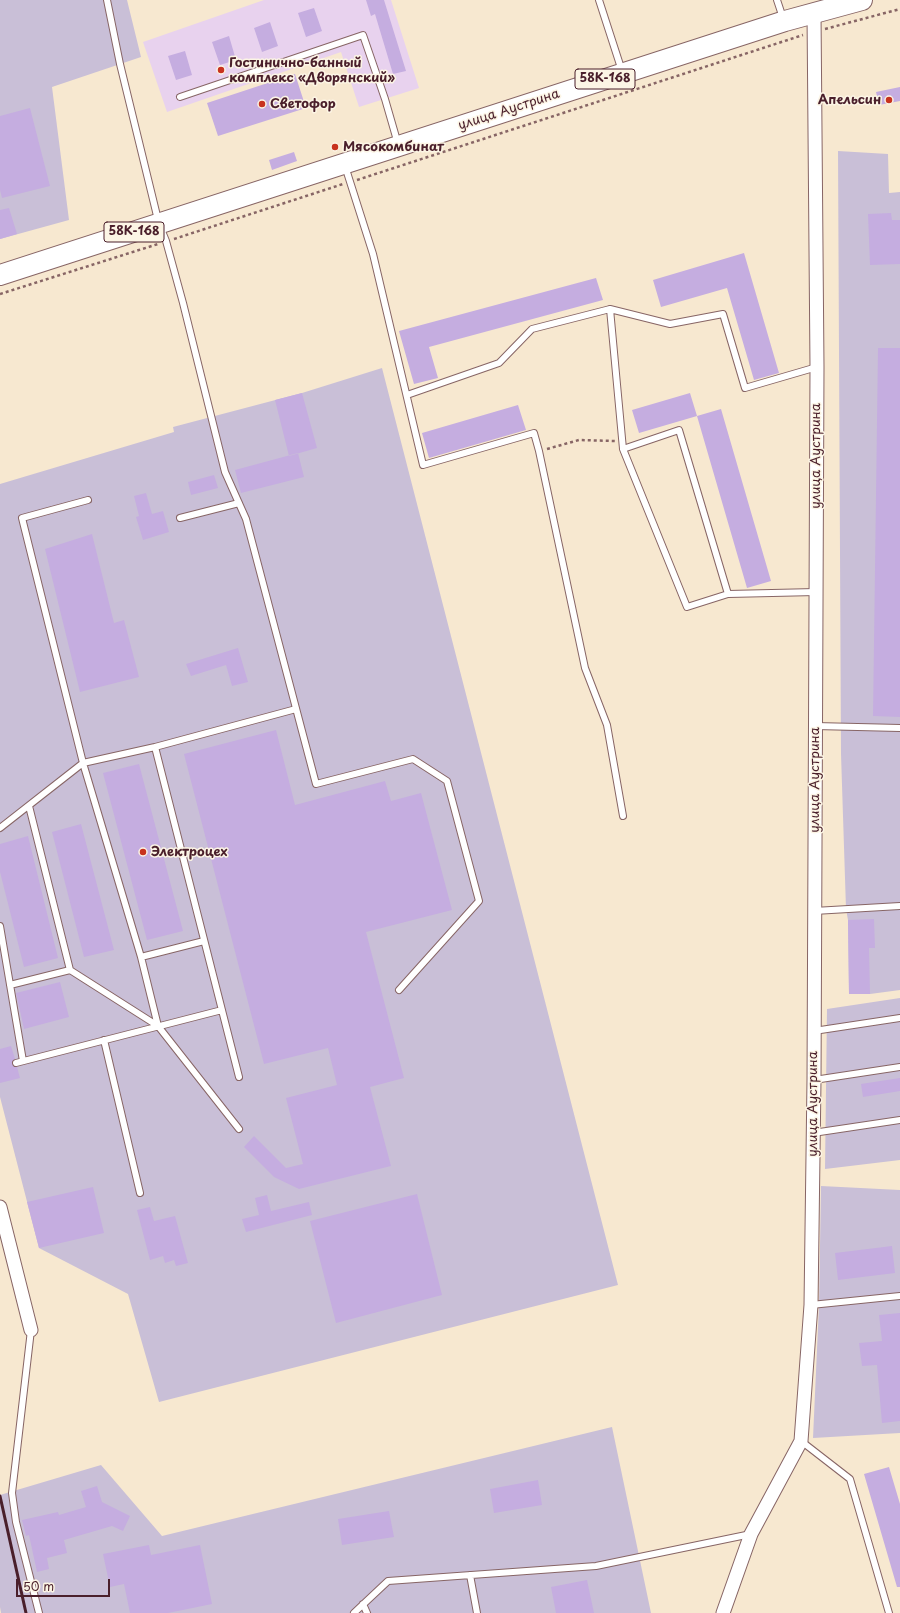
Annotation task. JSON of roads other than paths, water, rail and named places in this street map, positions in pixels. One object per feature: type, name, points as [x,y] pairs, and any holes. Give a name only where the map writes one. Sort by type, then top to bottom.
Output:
[{"type":"main road","name":"улица Аустрина","points":[[0,275],[163,233],[344,163],[785,21],[813,22],[862,0]]},
{"type":"street","name":"улица Аустрина","points":[[723,1613],[751,1534],[801,1441],[811,1305],[814,1133],[817,367],[813,22]]},
{"type":"street","points":[[0,1207],[31,1330]]},
{"type":"lane","points":[[107,0],[120,64],[163,233],[183,303],[225,472],[246,519],[316,784],[413,759],[447,781],[479,901],[399,990]]},
{"type":"lane","points":[[599,0],[623,73]]},
{"type":"lane","points":[[777,0],[785,21]]},
{"type":"lane","points":[[180,97],[363,35],[385,99],[398,146]]},
{"type":"lane","points":[[344,163],[373,254],[423,465],[534,433],[585,668],[606,725],[623,816]]},
{"type":"lane","points":[[407,395],[499,363],[532,329],[610,309],[670,324],[723,314],[745,388],[817,367]]},
{"type":"lane","points":[[610,309],[622,449],[687,607],[728,594],[816,592]]},
{"type":"lane","points":[[622,449],[679,430],[728,594]]},
{"type":"lane","points":[[88,500],[22,518],[83,763],[141,957],[158,1026]]},
{"type":"lane","points":[[180,518],[239,504]]},
{"type":"lane","points":[[0,828],[83,763],[155,747],[296,709]]},
{"type":"lane","points":[[815,726],[900,728]]},
{"type":"lane","points":[[155,747],[239,1077]]},
{"type":"lane","points":[[29,806],[70,970],[158,1026],[239,1129]]},
{"type":"lane","points":[[814,911],[900,906]]},
{"type":"lane","points":[[0,926],[23,1061]]},
{"type":"lane","points":[[141,957],[204,941]]},
{"type":"lane","points":[[10,985],[70,970]]},
{"type":"lane","points":[[16,1063],[222,1010]]},
{"type":"lane","points":[[814,1031],[900,1018]]},
{"type":"lane","points":[[104,1040],[140,1192]]},
{"type":"lane","points":[[814,1080],[900,1067]]},
{"type":"lane","points":[[814,1133],[900,1120]]},
{"type":"lane","points":[[811,1305],[900,1296]]},
{"type":"lane","points":[[31,1330],[12,1493],[16,1522],[39,1613]]},
{"type":"lane","points":[[801,1441],[850,1479],[889,1613]]},
{"type":"lane","points":[[354,1613],[388,1581],[596,1566],[751,1534]]},
{"type":"lane","points":[[470,1575],[477,1613]]},
{"type":"lane","points":[[363,1604],[367,1613]]},
{"type":"railway","points":[[0,1496],[26,1613]]},
{"type":"place","name":"Гостинично-банный комплекс «Дворянский»","points":[[221,70]]},
{"type":"place","name":"Апельсин","points":[[889,100]]},
{"type":"place","name":"Светофор","points":[[262,104]]},
{"type":"place","name":"Мясокомбинат","points":[[335,147]]},
{"type":"place","name":"Электроцех","points":[[143,852]]}]
